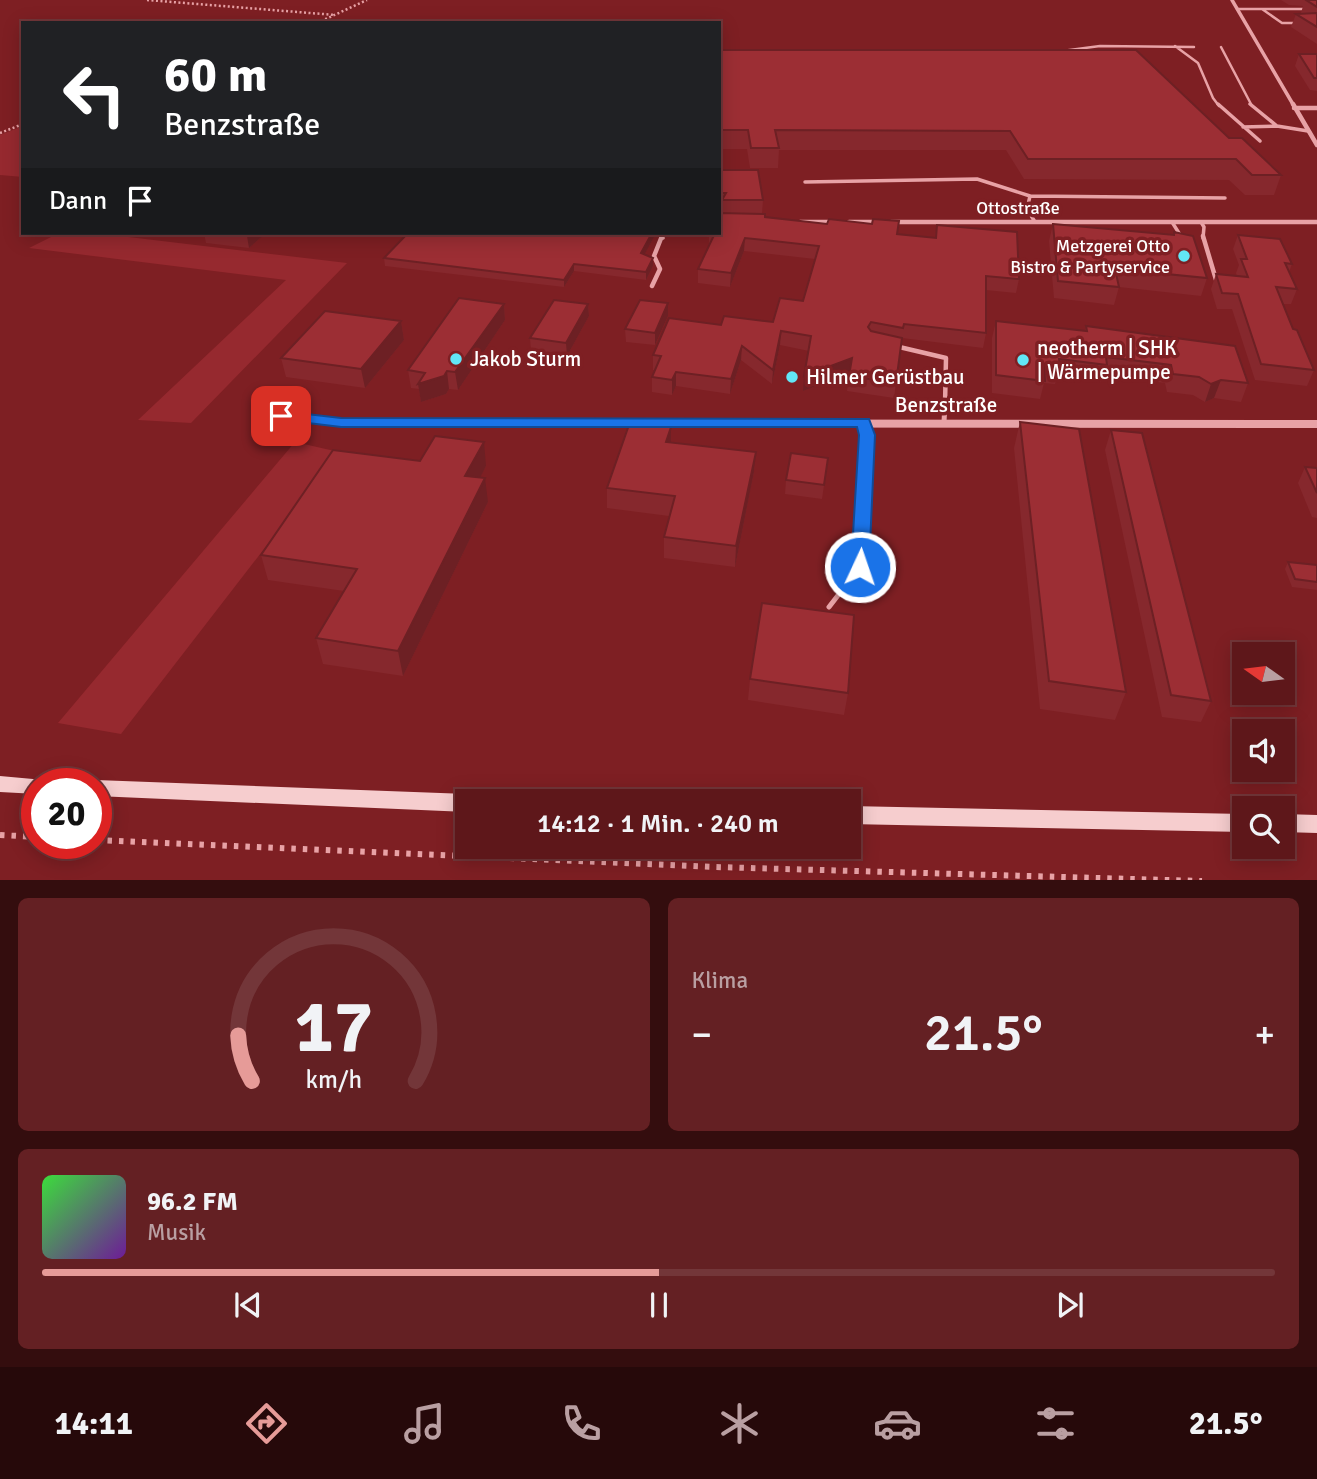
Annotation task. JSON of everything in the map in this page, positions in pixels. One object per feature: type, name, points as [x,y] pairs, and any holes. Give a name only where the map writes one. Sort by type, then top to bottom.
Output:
[{"type":"main road","points":[[0,784],[21,785]]},
{"type":"main road","points":[[112,789],[455,803]]},
{"type":"main road","points":[[861,815],[1232,823]]},
{"type":"main road","points":[[1295,823],[1317,824]]},
{"type":"street","points":[[1232,0],[1317,145]]},
{"type":"street","points":[[1294,108],[1317,108]]},
{"type":"street","name":"Ottostraße","points":[[785,222],[1317,222]]},
{"type":"street","name":"Benzstraße","points":[[281,416],[341,422],[1317,424]]},
{"type":"lane","points":[[1237,9],[1317,9]]},
{"type":"lane","points":[[1262,9],[1282,23],[1296,23]]},
{"type":"lane","points":[[1288,10],[1299,16]]},
{"type":"lane","points":[[1059,52],[1075,47],[1100,46],[1194,47]]},
{"type":"lane","points":[[1175,46],[1198,63],[1213,98],[1260,141]]},
{"type":"lane","points":[[1221,47],[1248,103],[1277,126]]},
{"type":"lane","points":[[1243,127],[1277,126],[1308,131]]},
{"type":"lane","points":[[805,182],[977,180],[1030,196],[1225,198]]},
{"type":"lane","points":[[1030,196],[1027,209],[1035,222]]},
{"type":"lane","points":[[1172,222],[1182,237],[1178,242]]},
{"type":"lane","points":[[1201,222],[1204,227],[1203,240],[1218,286]]},
{"type":"lane","points":[[652,286],[660,269],[654,256],[662,235]]},
{"type":"lane","points":[[884,344],[946,358],[944,422]]},
{"type":"lane","points":[[829,607],[860,567],[867,435],[863,422]]},
{"type":"path","points":[[147,0],[335,15]]},
{"type":"path","points":[[322,21],[367,0]]},
{"type":"path","points":[[0,133],[21,125]]},
{"type":"path","points":[[0,835],[21,836]]},
{"type":"path","points":[[112,841],[716,867],[1202,880]]},
{"type":"shaded area","points":[[21,127],[21,177],[0,175],[0,135]]},
{"type":"shaded area","points":[[55,235],[112,235],[347,263],[191,423],[138,420],[286,280],[29,248]]},
{"type":"shaded area","points":[[295,442],[339,452],[121,734],[58,723]]},
{"type":"building","points":[[1306,0],[1317,0],[1317,7]]},
{"type":"building","points":[[1317,13],[1317,27],[1296,14]]},
{"type":"building","points":[[721,50],[1136,50],[1229,138],[1242,138],[1281,175],[1252,175],[1236,159],[1028,159],[1010,131],[775,130],[779,148],[751,148],[748,130],[721,130]]},
{"type":"building","points":[[1299,54],[1317,54],[1317,78],[1314,78]]},
{"type":"building","points":[[721,170],[758,170],[763,200],[722,200],[726,193],[721,193]]},
{"type":"building","points":[[721,213],[765,214],[765,217],[827,224],[829,219],[872,224],[873,219],[899,221],[897,234],[936,238],[937,225],[1017,232],[1019,279],[986,276],[986,333],[904,324],[903,328],[871,322],[868,327],[871,331],[902,338],[896,383],[849,376],[852,358],[804,376],[811,336],[781,331],[773,370],[742,346],[731,379],[676,372],[672,380],[652,377],[661,356],[653,355],[669,318],[721,325],[724,316],[773,322],[780,298],[803,301],[819,246],[745,238],[731,273],[698,269],[714,235],[721,235]]},
{"type":"building","points":[[1053,224],[1174,235],[1174,232],[1193,236],[1207,278],[1115,269],[1119,287],[1058,281]]},
{"type":"building","points":[[406,235],[651,235],[641,253],[653,258],[646,272],[574,264],[564,280],[384,258]]},
{"type":"building","points":[[1238,235],[1280,239],[1292,264],[1285,263],[1297,289],[1276,287],[1314,370],[1261,364],[1238,294],[1222,293],[1216,274],[1248,277],[1241,259],[1247,259]]},
{"type":"building","points":[[459,298],[504,304],[455,372],[447,371],[444,376],[418,384],[425,373],[408,370]]},
{"type":"building","points":[[554,300],[588,304],[566,343],[530,338]]},
{"type":"building","points":[[640,300],[668,303],[655,333],[625,329]]},
{"type":"building","points":[[325,311],[401,321],[361,369],[281,358]]},
{"type":"building","points":[[996,321],[1087,331],[1086,326],[1235,346],[1248,383],[1221,380],[1211,384],[1199,377],[1173,374],[1171,365],[1106,357],[1107,365],[1059,359],[1060,366],[1044,364],[1045,381],[996,375]]},
{"type":"building","points":[[630,422],[671,427],[666,442],[756,452],[736,546],[664,537],[675,496],[607,488]]},
{"type":"building","points":[[1020,422],[1079,429],[1126,692],[1049,681]]},
{"type":"building","points":[[1111,430],[1142,433],[1211,701],[1171,695]]},
{"type":"building","points":[[435,436],[484,442],[465,476],[485,478],[398,651],[316,638],[357,569],[261,555],[333,450],[420,461]]},
{"type":"building","points":[[791,453],[828,458],[824,485],[786,480]]},
{"type":"building","points":[[1305,467],[1317,468],[1317,493]]},
{"type":"building","points":[[1288,562],[1317,565],[1317,582],[1295,579]]},
{"type":"building","points":[[762,603],[854,615],[848,693],[750,679]]},
{"type":"place","name":"Metzgerei Otto Bistro & Partyservice","points":[[1184,256]]},
{"type":"place","name":"Jakob Sturm","points":[[456,359]]},
{"type":"place","name":"neotherm | SHK | Wärmepumpe","points":[[1023,360]]},
{"type":"place","name":"Hilmer Gerüstbau","points":[[792,377]]},
{"type":"route","points":[[281,416],[341,422],[863,422],[867,435],[860,567]]}]
